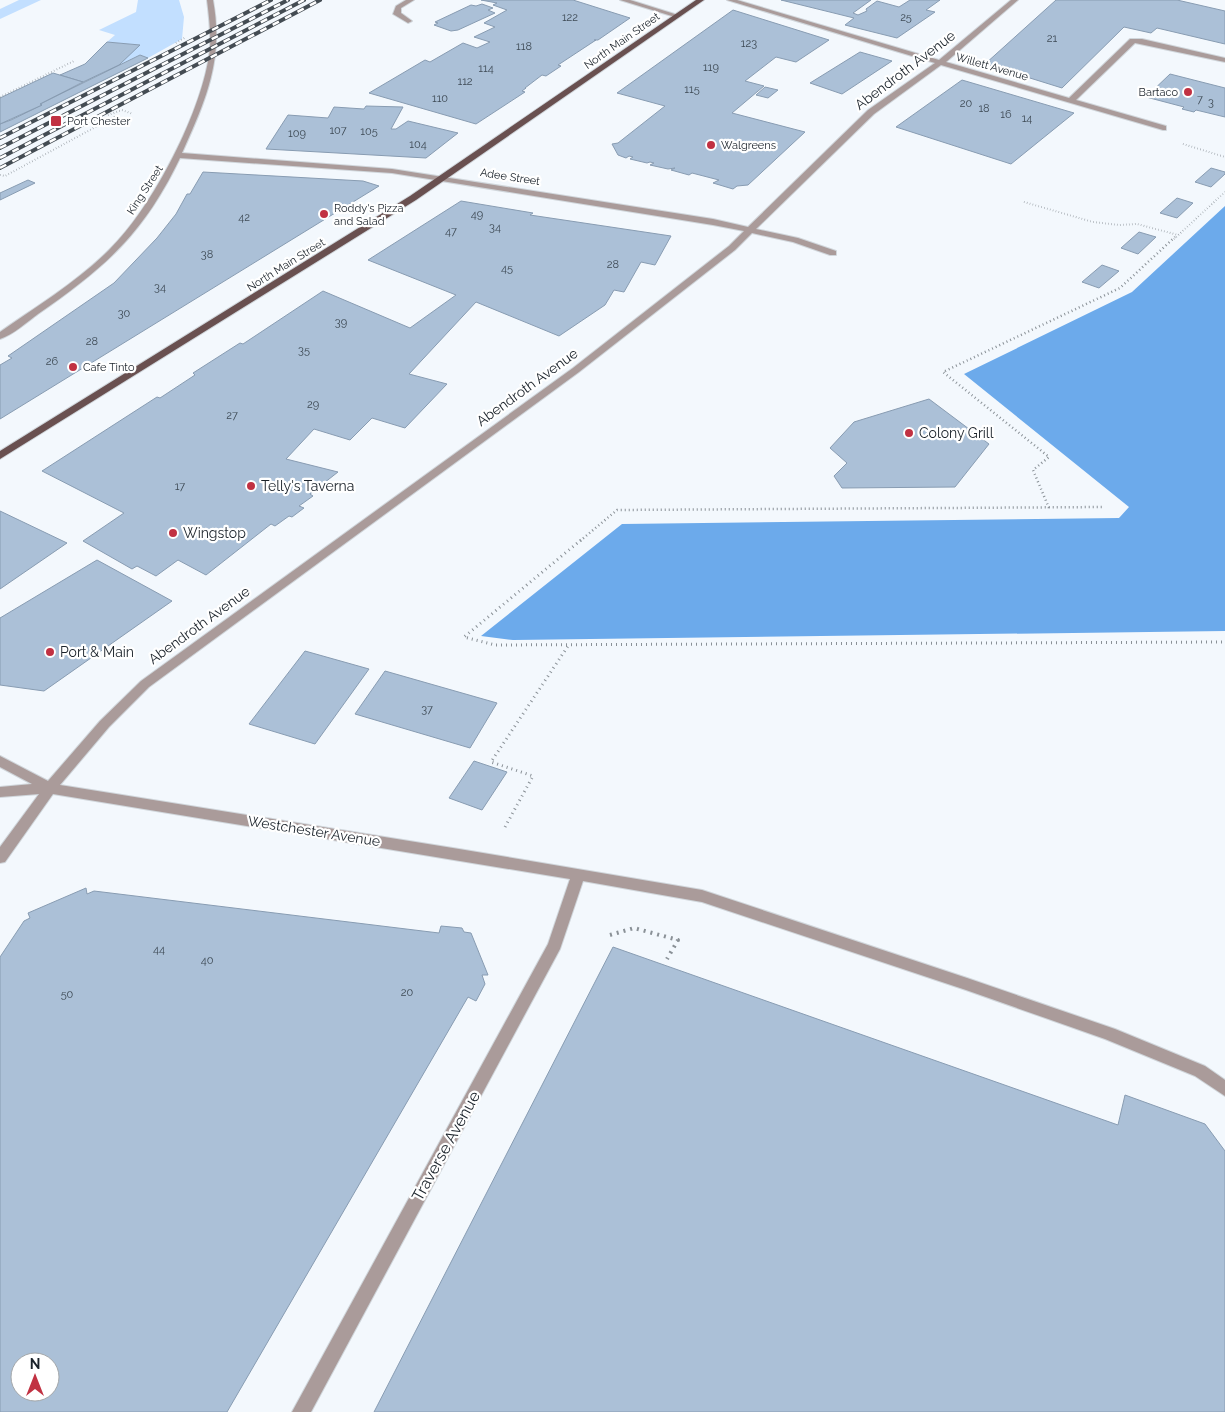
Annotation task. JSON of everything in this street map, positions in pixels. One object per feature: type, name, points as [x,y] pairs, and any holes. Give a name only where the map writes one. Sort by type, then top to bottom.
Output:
[{"type":"main road","name":"North Main Street","points":[[0,456],[444,178],[702,0]]},
{"type":"street","name":"King Street","points":[[0,336],[87,274],[124,240],[154,200],[178,155],[212,69],[215,48],[214,20],[210,0]]},
{"type":"street","points":[[408,21],[397,14],[398,7],[411,0]]},
{"type":"street","points":[[623,0],[677,16]]},
{"type":"street","name":"Willett Avenue","points":[[730,0],[1163,128]]},
{"type":"street","name":"Abendroth Avenue","points":[[0,858],[49,788],[97,730],[145,684],[576,370],[732,248],[871,112],[940,63],[1015,0]]},
{"type":"street","points":[[1070,101],[1133,41],[1142,41],[1225,60]]},
{"type":"street","name":"Adee Street","points":[[178,155],[392,171],[444,178],[752,230],[795,240],[833,253]]},
{"type":"street","name":"Westchester Avenue","points":[[0,761],[49,788]]},
{"type":"street","name":"Westchester Avenue","points":[[0,792],[49,788],[702,896],[841,941],[1110,1034],[1200,1071],[1225,1089]]},
{"type":"street","name":"Traverse Avenue","points":[[301,1412],[555,945],[578,874]]},
{"type":"path","points":[[176,43],[188,35]]},
{"type":"path","points":[[0,97],[74,61]]},
{"type":"path","points":[[108,115],[122,110],[133,114]]},
{"type":"path","points":[[0,175],[5,176],[114,116],[124,119]]},
{"type":"path","points":[[1181,143],[1225,157]]},
{"type":"path","points":[[1049,508],[1033,470],[1049,457],[943,372],[1120,288],[1225,192]]},
{"type":"path","points":[[1024,202],[1093,222],[1119,225],[1137,224],[1178,235]]},
{"type":"path","points":[[1104,507],[617,510],[464,637],[495,645],[1225,642]]},
{"type":"path","points":[[504,827],[533,776],[491,762],[568,645]]},
{"type":"path","points":[[610,935],[634,928],[678,940],[667,959]]},
{"type":"shaded area","points":[[19,0],[41,0],[0,19],[0,9]]},
{"type":"shaded area","points":[[138,0],[179,0],[184,17],[182,39],[148,58],[140,55],[119,65],[139,45],[107,42],[115,35],[99,30],[136,12]]},
{"type":"water","points":[[1225,206],[1225,631],[513,640],[481,636],[622,524],[1119,518],[1129,507],[964,374],[1132,292]]},
{"type":"building","points":[[481,0],[573,0],[630,18],[558,65],[561,66],[546,76],[542,75],[522,91],[525,92],[476,124],[369,93],[425,60],[430,62],[463,43],[477,48],[490,42],[474,37],[495,27],[484,23],[507,10],[493,5],[497,3]]},
{"type":"building","points":[[781,0],[871,0],[853,13],[858,15],[867,11],[866,9],[877,1],[899,7],[910,0],[940,0],[926,10],[935,12],[897,38],[845,25],[854,18]]},
{"type":"building","points":[[1056,0],[1177,0],[1225,11],[1225,44],[1157,28],[1151,33],[1124,27],[1062,88],[985,64]]},
{"type":"building","points":[[482,4],[493,8],[488,10],[495,13],[458,30],[451,31],[434,25],[438,23],[435,22],[471,5]]},
{"type":"building","points":[[733,10],[829,40],[796,62],[776,57],[745,81],[764,86],[732,113],[805,132],[748,185],[737,186],[733,189],[713,183],[719,180],[692,173],[689,175],[671,170],[675,168],[668,169],[650,165],[654,163],[647,163],[630,159],[633,157],[629,156],[626,158],[618,155],[612,144],[618,143],[665,106],[617,93]]},
{"type":"building","points":[[107,42],[140,45],[119,65],[83,82],[60,75],[85,64]]},
{"type":"building","points":[[860,52],[892,61],[842,94],[810,83]]},
{"type":"building","points":[[140,55],[148,58],[0,132],[0,124],[42,105],[40,104]]},
{"type":"building","points":[[53,73],[83,82],[40,104],[42,105],[0,124],[0,98]]},
{"type":"building","name":"Bartaco","points":[[1170,74],[1225,88],[1225,117],[1196,110],[1194,112],[1182,109],[1184,107],[1146,97]]},
{"type":"building","points":[[962,80],[1074,113],[1011,164],[896,127]]},
{"type":"building","points":[[765,87],[778,90],[768,98],[756,95]]},
{"type":"building","points":[[366,106],[403,107],[391,129],[396,129],[408,121],[458,133],[426,158],[266,149],[288,115],[328,118],[334,107],[364,109]]},
{"type":"building","points":[[1211,168],[1225,172],[1225,174],[1211,187],[1195,182]]},
{"type":"building","points":[[203,172],[363,181],[379,186],[0,419],[0,365],[12,358],[8,356],[114,283],[157,238],[176,214],[187,194],[190,194]]},
{"type":"building","points":[[28,180],[35,183],[0,200],[0,193]]},
{"type":"building","points":[[1177,198],[1193,203],[1177,218],[1160,213]]},
{"type":"building","points":[[461,201],[533,213],[530,215],[671,236],[655,265],[641,262],[624,292],[614,290],[605,305],[559,336],[476,302],[409,374],[447,384],[405,428],[372,418],[350,440],[314,429],[286,459],[338,472],[310,494],[313,496],[299,506],[304,508],[275,526],[271,524],[206,575],[178,560],[156,576],[137,566],[132,569],[83,541],[124,513],[42,471],[157,397],[160,398],[195,375],[193,373],[240,343],[243,344],[323,291],[410,328],[456,295],[368,260]]},
{"type":"building","points":[[1139,232],[1156,237],[1138,254],[1121,248]]},
{"type":"building","points":[[1102,265],[1119,271],[1099,288],[1082,282]]},
{"type":"building","name":"Colony Grill","points":[[929,399],[989,444],[955,487],[842,488],[834,476],[847,463],[830,448],[854,422]]},
{"type":"building","points":[[0,511],[67,543],[0,589]]},
{"type":"building","name":"Port & Main","points":[[97,560],[172,601],[44,691],[0,685],[0,618]]},
{"type":"building","points":[[305,651],[369,669],[315,744],[249,724]]},
{"type":"building","points":[[385,671],[497,703],[470,748],[355,714]]},
{"type":"building","points":[[474,761],[507,772],[482,810],[449,798]]},
{"type":"building","points":[[86,888],[87,894],[94,891],[439,933],[441,926],[462,928],[464,932],[471,933],[488,975],[482,975],[485,984],[476,1001],[468,997],[227,1412],[0,1412],[0,957],[24,921],[30,918],[28,913]]},
{"type":"building","points":[[613,947],[1118,1125],[1125,1095],[1205,1124],[1225,1151],[1225,1412],[374,1412]]},
{"type":"railway","points":[[0,138],[271,0]]},
{"type":"railway","points":[[0,148],[288,0]]},
{"type":"railway","points":[[0,158],[304,0]]},
{"type":"railway","points":[[0,168],[320,0]]},
{"type":"place","name":"Bartaco","points":[[1188,92]]},
{"type":"place","name":"Port Chester","points":[[56,121]]},
{"type":"place","name":"Walgreens","points":[[711,145]]},
{"type":"place","name":"Roddy's Pizza and Salad","points":[[324,214]]},
{"type":"place","name":"Cafe Tinto","points":[[73,367]]},
{"type":"place","name":"Colony Grill","points":[[909,433]]},
{"type":"place","name":"Telly's Taverna","points":[[251,486]]},
{"type":"place","name":"Wingstop","points":[[173,533]]},
{"type":"place","name":"Port & Main","points":[[50,652]]}]
